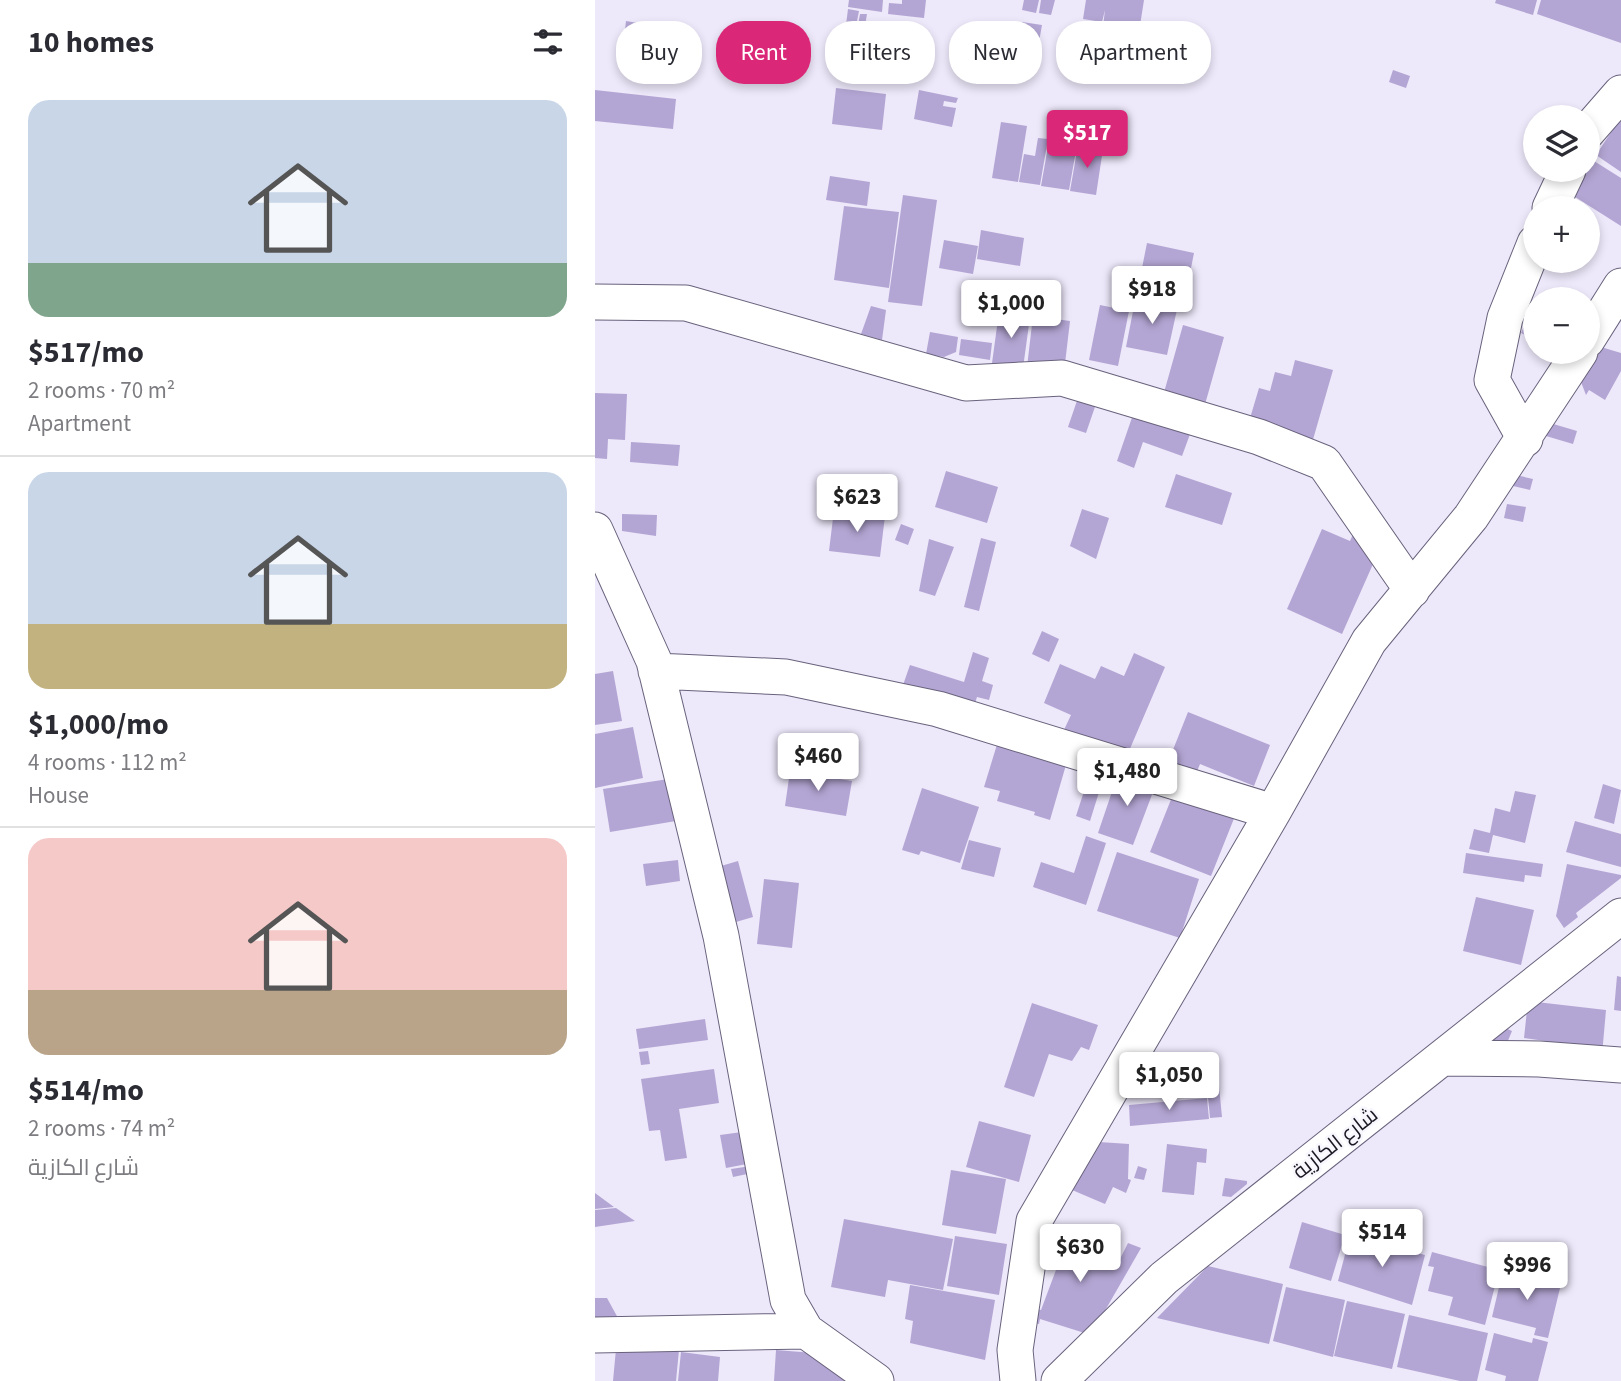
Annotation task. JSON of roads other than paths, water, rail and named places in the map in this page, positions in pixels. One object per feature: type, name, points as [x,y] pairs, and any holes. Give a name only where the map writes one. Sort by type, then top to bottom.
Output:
[{"type":"street","points":[[1600,117],[1621,93]]},
{"type":"street","points":[[1523,273],[1505,318],[1492,380],[1525,439]]},
{"type":"street","points":[[1600,319],[1621,286]]},
{"type":"street","points":[[595,302],[686,303],[966,383],[1062,379],[1259,437],[1324,463],[1412,590]]},
{"type":"street","points":[[1018,1381],[1014,1350],[1034,1221],[1273,813],[1369,641],[1471,517],[1572,364]]},
{"type":"street","points":[[595,530],[656,671],[721,936],[788,1300],[806,1331],[876,1381]]},
{"type":"street","points":[[656,671],[786,677],[938,709],[1273,813]]},
{"type":"street","name":"شارع الكازية","points":[[1059,1381],[1164,1278],[1621,916]]},
{"type":"street","points":[[1442,1058],[1539,1059],[1621,1065]]},
{"type":"street","points":[[595,1335],[806,1331]]}]
